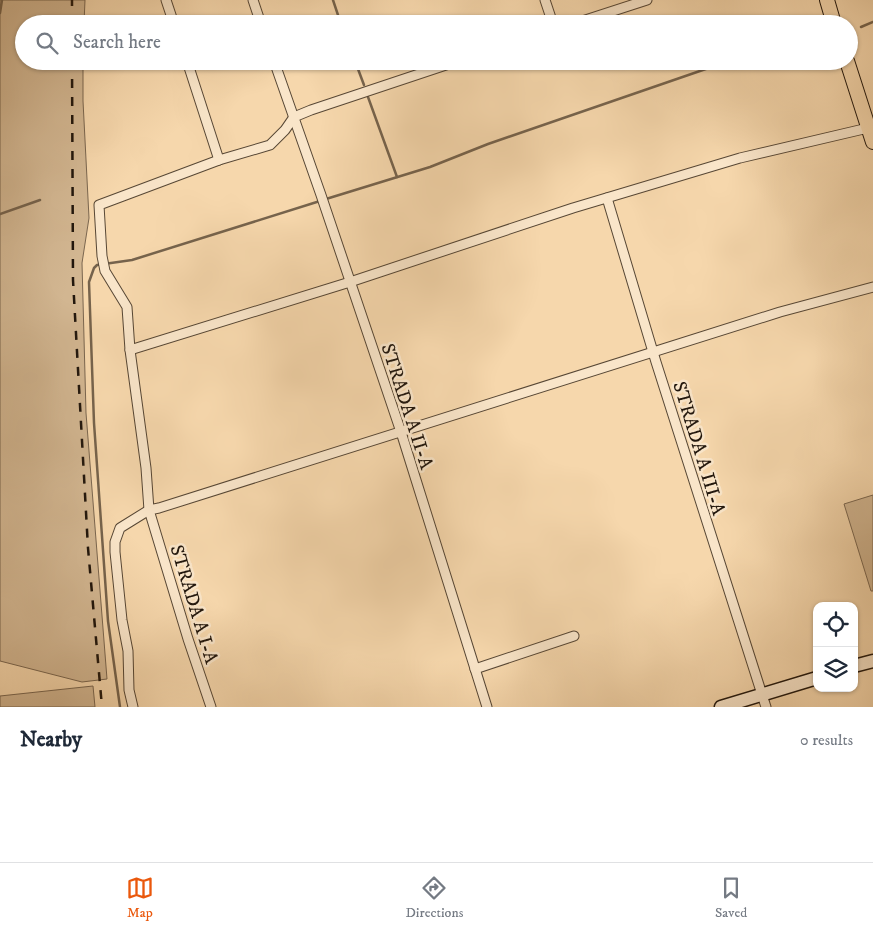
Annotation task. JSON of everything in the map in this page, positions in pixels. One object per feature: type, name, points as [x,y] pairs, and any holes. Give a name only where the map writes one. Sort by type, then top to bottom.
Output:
[{"type":"main road","points":[[827,0],[831,15]]},
{"type":"main road","points":[[850,70],[873,142]]},
{"type":"main road","points":[[858,665],[873,661]]},
{"type":"main road","points":[[721,707],[813,679]]},
{"type":"street","points":[[166,0],[171,15]]},
{"type":"street","points":[[253,0],[258,15]]},
{"type":"street","points":[[545,0],[550,15]]},
{"type":"street","points":[[601,15],[647,0]]},
{"type":"street","points":[[190,70],[219,160],[270,145],[285,130],[294,117],[431,70]]},
{"type":"street","name":"STRADA A II-A","points":[[277,70],[401,432],[487,707]]},
{"type":"street","points":[[130,350],[350,282],[607,198],[740,158],[868,128]]},
{"type":"street","name":"STRADA A I-A","points":[[211,707],[188,639],[149,510],[146,468],[130,350],[127,307],[105,271],[102,256],[99,205],[219,160]]},
{"type":"street","name":"STRADA A III-A","points":[[607,198],[653,351],[766,707]]},
{"type":"street","points":[[133,707],[129,690],[128,651],[122,620],[115,542],[120,528],[149,510],[653,351],[780,312],[873,287]]},
{"type":"street","points":[[475,669],[574,636]]},
{"type":"shaded area","points":[[0,0],[85,0],[84,15],[15,15],[15,70],[83,70],[89,218],[82,263],[86,413],[107,679],[82,682],[0,661]]},
{"type":"shaded area","points":[[873,495],[873,591],[871,591],[844,504]]},
{"type":"shaded area","points":[[93,686],[95,707],[0,707],[0,696]]},
{"type":"waterway","points":[[0,13],[2,0]]},
{"type":"waterway","points":[[333,0],[338,15]]},
{"type":"waterway","points":[[861,27],[873,22]]},
{"type":"waterway","points":[[358,70],[364,85]]},
{"type":"waterway","points":[[326,199],[430,167],[488,144],[703,70]]},
{"type":"waterway","points":[[368,97],[397,177]]},
{"type":"waterway","points":[[0,214],[40,200]]},
{"type":"waterway","points":[[120,707],[108,621],[94,423],[89,282],[94,268],[97,265],[132,260],[320,201]]},
{"type":"railway","points":[[72,0],[72,15]]},
{"type":"railway","points":[[72,70],[73,280],[88,548],[102,707]]}]
